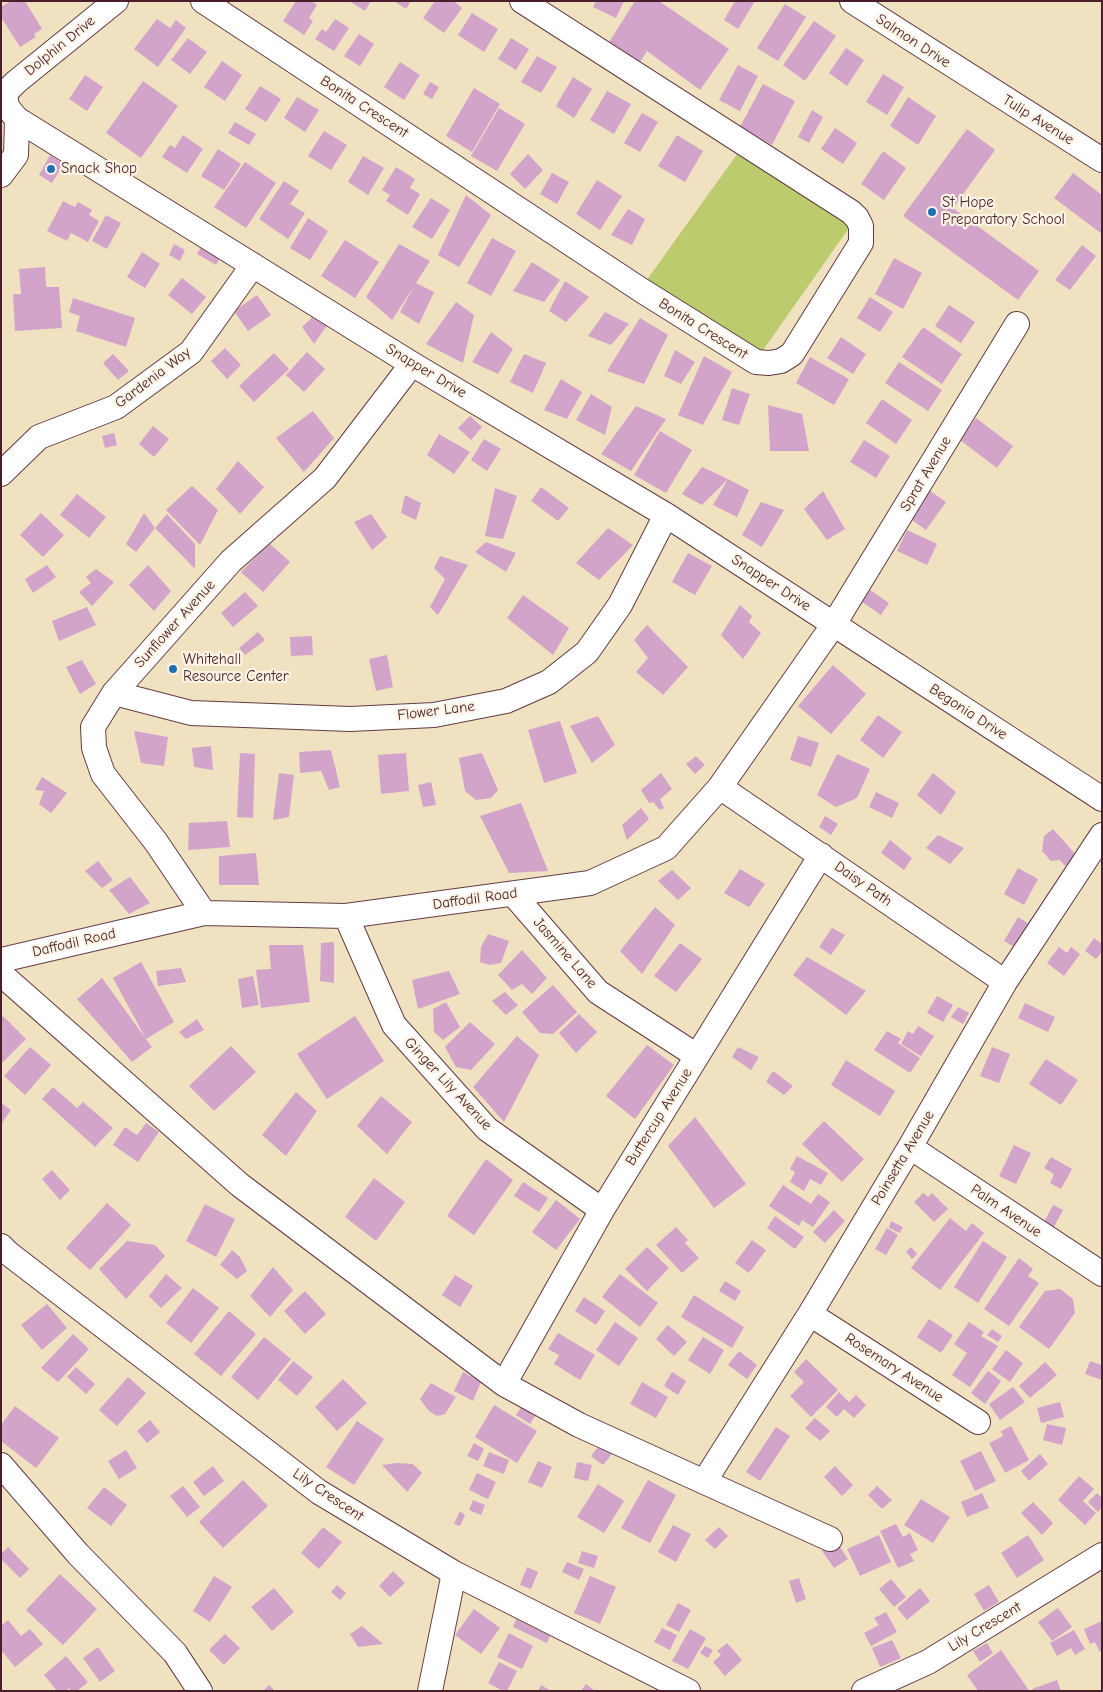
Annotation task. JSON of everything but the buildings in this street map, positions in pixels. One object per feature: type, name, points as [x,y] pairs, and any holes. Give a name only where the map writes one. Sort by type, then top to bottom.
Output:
[{"type":"street","name":"Dolphin Drive","points":[[17,119],[7,107],[5,93],[116,1]]},
{"type":"street","name":"Bonita Crescent","points":[[203,1],[641,290],[756,362],[781,361],[792,354],[861,243],[861,226],[857,218],[843,206],[522,1]]},
{"type":"street","name":"Salmon Drive","points":[[852,1],[975,81]]},
{"type":"street","name":"Tulip Avenue","points":[[975,81],[1102,160]]},
{"type":"street","points":[[1,175],[16,155],[17,119]]},
{"type":"street","name":"Snapper Drive","points":[[17,119],[412,364],[666,515],[834,624]]},
{"type":"street","name":"Gardenia Way","points":[[1,474],[39,437],[116,407],[191,352],[253,265]]},
{"type":"street","name":"Sprat Avenue","points":[[834,624],[1017,324]]},
{"type":"street","name":"Sunflower Avenue","points":[[204,913],[156,842],[104,774],[94,748],[93,727],[114,693],[231,561],[326,478],[412,364]]},
{"type":"street","name":"Flower Lane","points":[[114,693],[191,713],[350,719],[434,715],[506,701],[549,682],[587,652],[620,606],[666,515]]},
{"type":"street","name":"Daffodil Road","points":[[1,960],[204,913],[346,916],[590,883],[666,848],[720,787],[834,624]]},
{"type":"street","name":"Begonia Drive","points":[[834,624],[1102,799]]},
{"type":"street","name":"Daisy Path","points":[[720,787],[1005,982]]},
{"type":"street","name":"Poinsetta Avenue","points":[[704,1482],[810,1314],[910,1147],[1005,982],[1102,835]]},
{"type":"street","name":"Buttercup Avenue","points":[[504,1384],[602,1210],[821,855]]},
{"type":"street","name":"Jasmine Lane","points":[[513,894],[598,992],[697,1056]]},
{"type":"street","name":"Ginger Lily Avenue","points":[[346,916],[394,1025],[487,1129],[602,1210]]},
{"type":"street","points":[[1,974],[240,1185],[504,1384],[579,1425],[830,1539]]},
{"type":"street","name":"Palm Avenue","points":[[910,1147],[1102,1274]]},
{"type":"street","name":"Lily Crescent","points":[[1,1246],[319,1492],[454,1573],[688,1691]]},
{"type":"street","name":"Rosemary Avenue","points":[[810,1314],[978,1422]]},
{"type":"street","points":[[1,1465],[78,1554],[175,1653],[200,1691]]},
{"type":"street","name":"Lily Crescent","points":[[864,1691],[928,1662],[1102,1555]]},
{"type":"street","points":[[430,1691],[454,1573]]},
{"type":"green space","points":[[738,153],[844,221],[849,228],[761,353],[646,281]]},
{"type":"place","name":"Snack Shop","points":[[51,169]]},
{"type":"place","name":"St Hope Preparatory School","points":[[932,212]]},
{"type":"place","name":"Whitehall Resource Center","points":[[173,669]]}]
